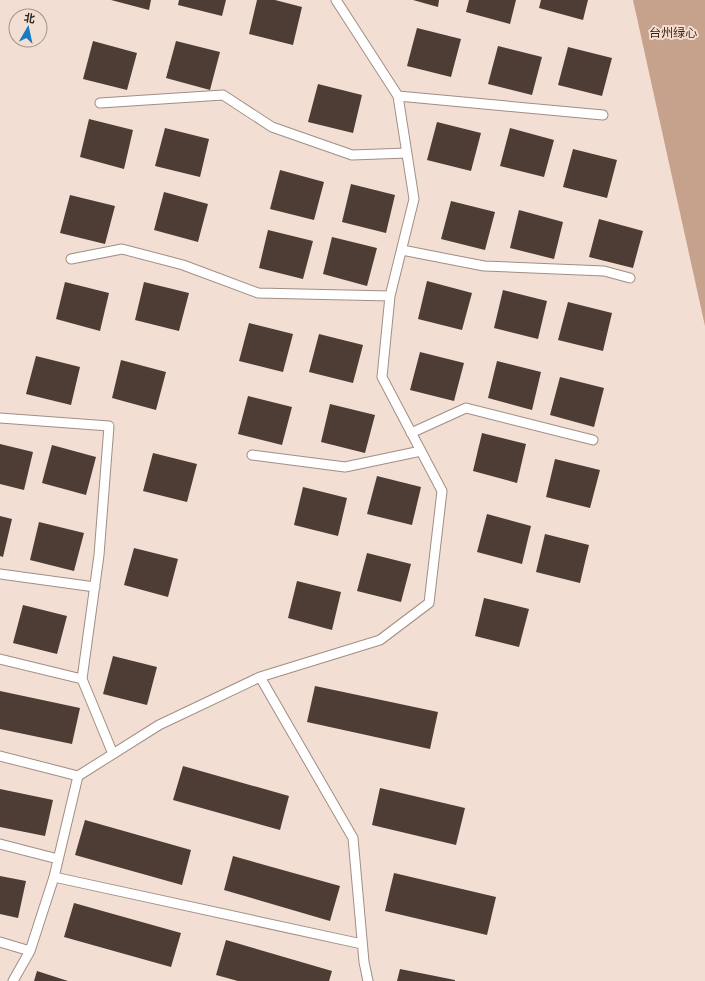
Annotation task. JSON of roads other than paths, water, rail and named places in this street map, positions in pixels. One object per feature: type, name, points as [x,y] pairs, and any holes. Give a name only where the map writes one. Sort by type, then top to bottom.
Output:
[{"type":"lane","points":[[13,981],[30,951],[54,877],[78,776],[159,725],[260,677],[380,640],[429,603],[442,491],[382,377],[390,296],[414,199],[407,153],[398,96],[336,0]]},
{"type":"lane","points":[[100,103],[223,94],[272,127],[352,155],[407,153]]},
{"type":"lane","points":[[398,96],[603,115]]},
{"type":"lane","points":[[71,259],[122,249],[183,265],[258,293],[390,296]]},
{"type":"lane","points":[[402,250],[484,266],[604,271],[630,278]]},
{"type":"lane","points":[[411,433],[466,408],[594,440]]},
{"type":"lane","points":[[0,418],[110,426],[99,555],[82,679],[113,754]]},
{"type":"lane","points":[[252,455],[345,467],[421,451]]},
{"type":"lane","points":[[0,574],[95,587]]},
{"type":"lane","points":[[0,660],[82,679]]},
{"type":"lane","points":[[260,677],[353,838],[362,944],[368,981]]},
{"type":"lane","points":[[0,756],[78,776]]},
{"type":"lane","points":[[0,844],[58,859]]},
{"type":"lane","points":[[54,877],[362,944]]},
{"type":"lane","points":[[0,942],[30,951]]},
{"type":"park label","name":"台州绿心","points":[[673,32]]}]
